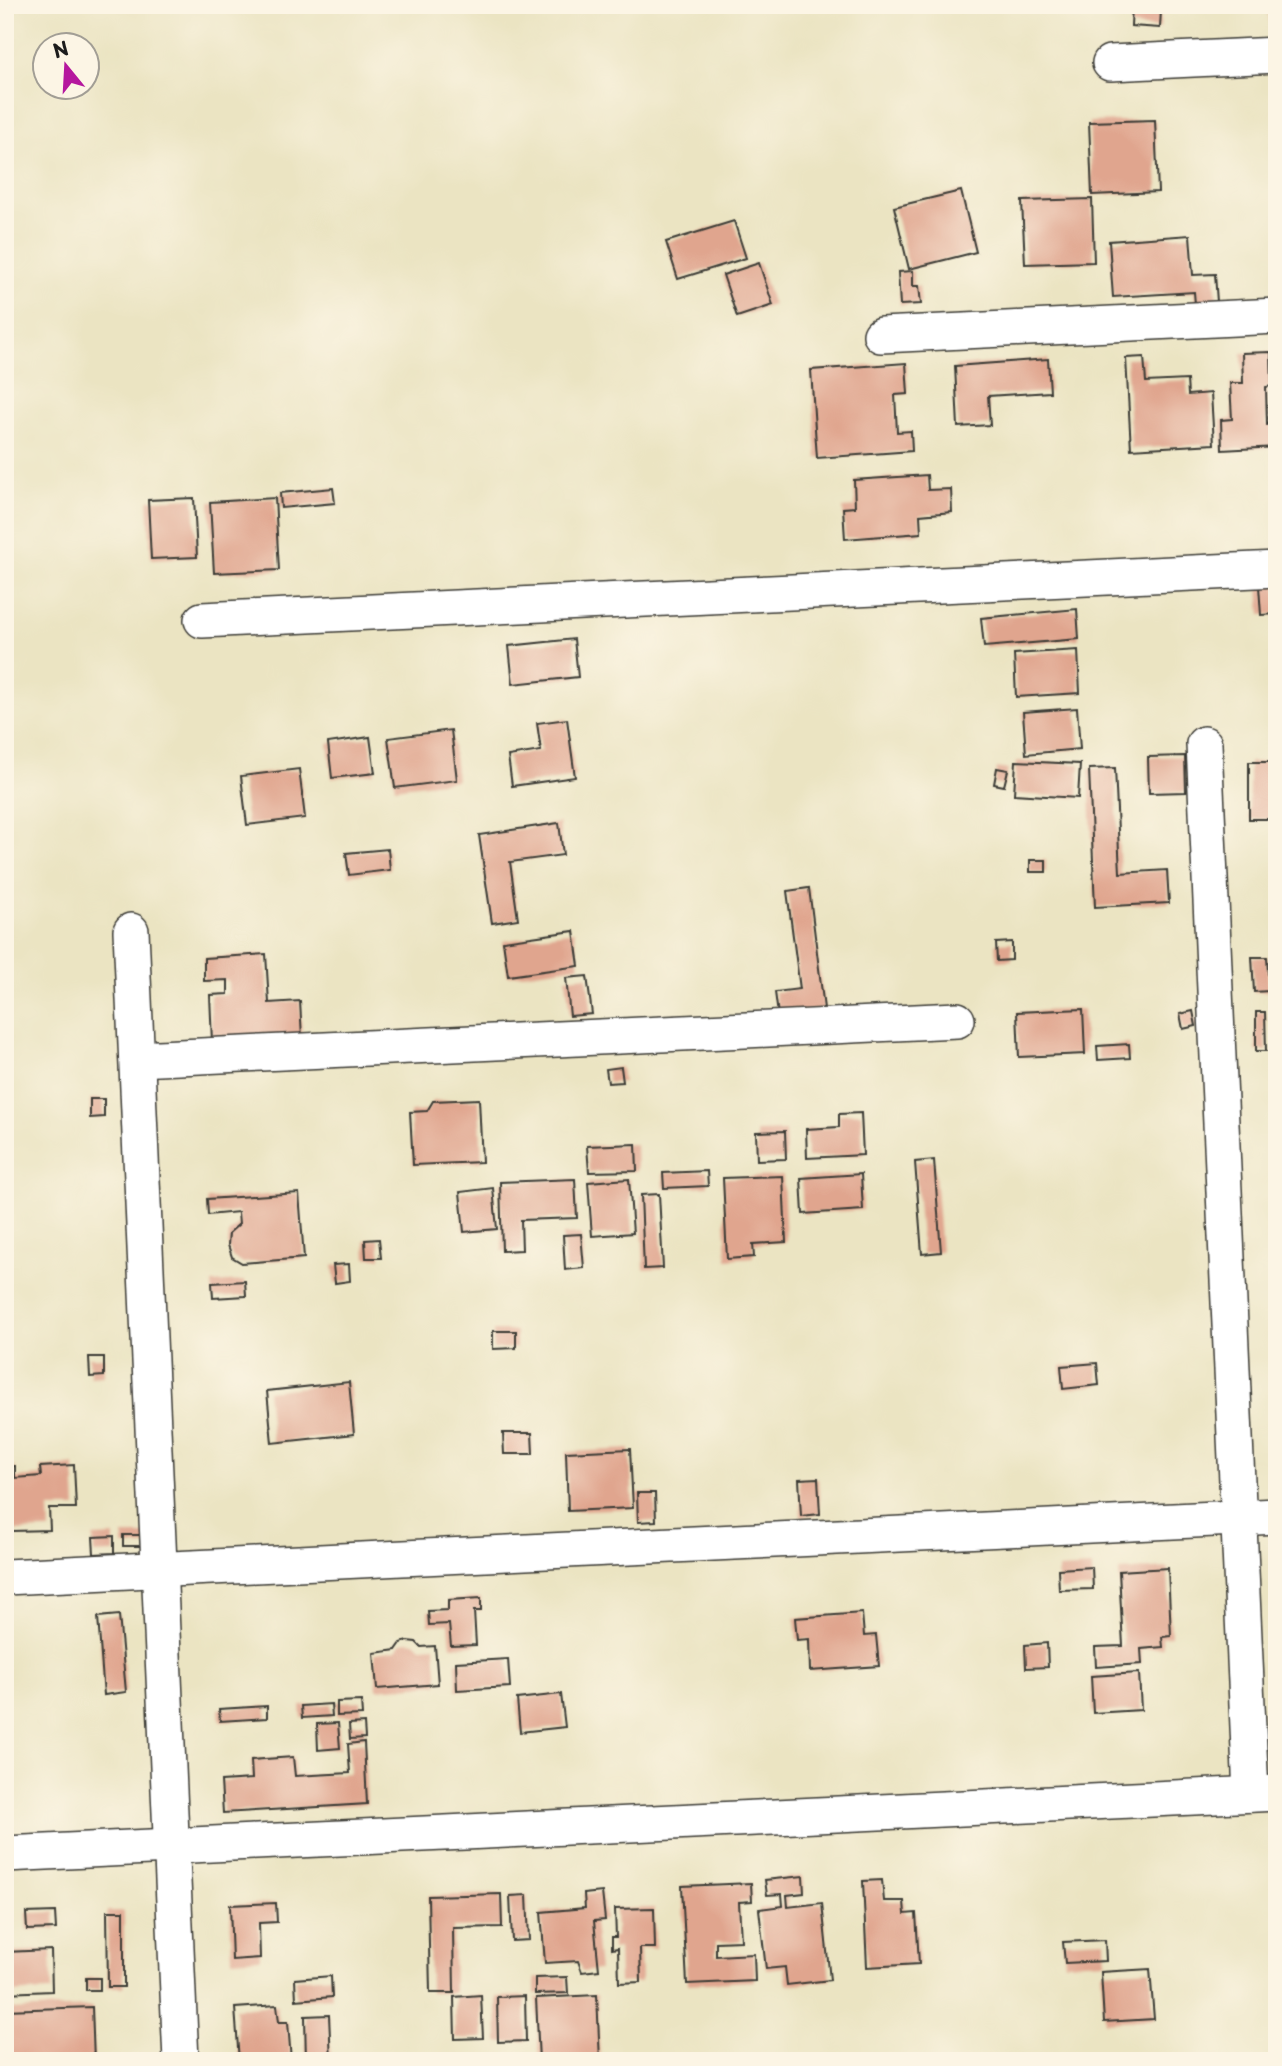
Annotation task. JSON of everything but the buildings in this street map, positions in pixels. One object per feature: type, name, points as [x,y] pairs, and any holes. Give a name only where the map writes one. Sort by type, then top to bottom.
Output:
[{"type":"street","points":[[1110,64],[1277,55]]},
{"type":"street","points":[[881,335],[1277,316]]},
{"type":"street","points":[[202,621],[1277,569]]},
{"type":"street","points":[[5,1854],[1264,1793],[1239,1518],[1205,744]]},
{"type":"street","points":[[131,932],[181,2061]]},
{"type":"street","points":[[137,1059],[957,1020]]},
{"type":"street","points":[[5,1577],[1277,1516]]}]
